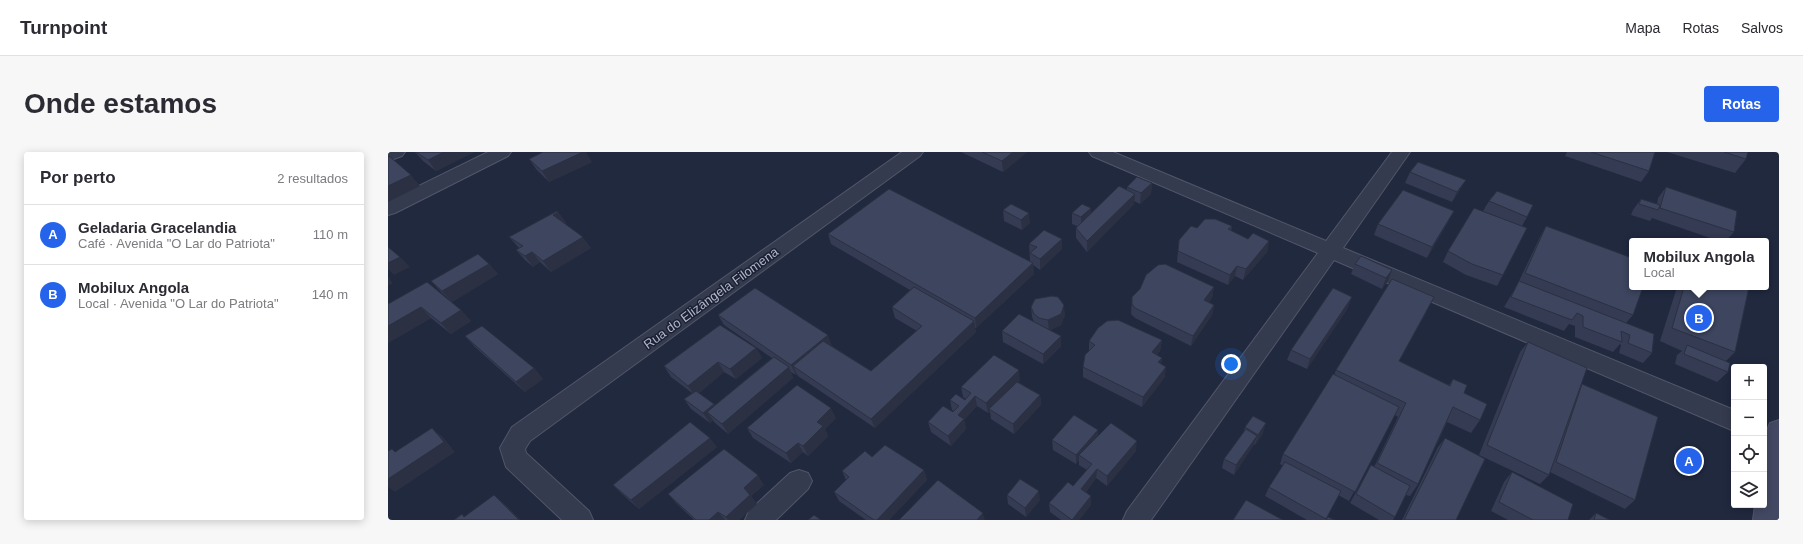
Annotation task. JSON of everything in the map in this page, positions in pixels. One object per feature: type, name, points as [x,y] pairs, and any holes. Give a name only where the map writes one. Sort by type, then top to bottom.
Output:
[{"type":"main road","points":[[1766,520],[1774,435]]},
{"type":"street","points":[[388,156],[396,152]]},
{"type":"street","points":[[388,209],[502,152]]},
{"type":"street","name":"Rua do Elizângela Filomena","points":[[580,520],[515,459],[512,448],[521,434],[914,152]]},
{"type":"street","points":[[1098,152],[1731,420]]},
{"type":"street","points":[[1136,520],[1401,152]]},
{"type":"street","points":[[758,520],[799,481]]},
{"type":"building","points":[[416,152],[444,152],[428,160]]},
{"type":"building","points":[[543,152],[583,152],[542,171],[529,159]]},
{"type":"building","points":[[982,152],[1013,152],[1002,161]]},
{"type":"building","points":[[1591,152],[1655,152],[1649,171]]},
{"type":"building","points":[[1724,152],[1748,152],[1746,159]]},
{"type":"building","points":[[389,156],[411,175],[388,186],[388,157]]},
{"type":"building","points":[[1418,162],[1466,180],[1457,192],[1410,172]]},
{"type":"building","points":[[1137,177],[1152,183],[1141,193],[1127,187]]},
{"type":"building","points":[[1119,186],[1135,194],[1087,241],[1076,228]]},
{"type":"building","points":[[1666,187],[1737,211],[1734,232],[1660,208]]},
{"type":"building","points":[[889,189],[1033,263],[975,318],[828,234]]},
{"type":"building","points":[[1403,190],[1454,211],[1432,247],[1378,224]]},
{"type":"building","points":[[1497,191],[1533,205],[1527,217],[1489,201]]},
{"type":"building","points":[[1641,199],[1660,205],[1658,210],[1639,204]]},
{"type":"building","points":[[1011,204],[1029,213],[1021,220],[1003,210]]},
{"type":"building","points":[[1082,204],[1091,208],[1081,217],[1072,213]]},
{"type":"building","points":[[1474,208],[1527,228],[1503,275],[1472,264],[1448,251]]},
{"type":"building","points":[[557,211],[558,212],[553,215],[583,237],[543,261],[532,252],[525,256],[516,250],[523,246],[509,237]]},
{"type":"building","points":[[1205,219],[1215,219],[1232,226],[1228,229],[1248,239],[1253,233],[1269,241],[1246,269],[1237,266],[1230,275],[1178,251],[1179,240],[1191,226],[1197,228]]},
{"type":"building","points":[[1546,226],[1629,257],[1629,290],[1642,290],[1633,315],[1525,273]]},
{"type":"building","points":[[1044,230],[1062,239],[1040,259],[1030,253],[1037,247],[1029,244]]},
{"type":"building","points":[[388,247],[400,257],[388,263]]},
{"type":"building","points":[[478,254],[489,264],[442,291],[431,281]]},
{"type":"building","points":[[1361,256],[1392,270],[1386,278],[1355,264]]},
{"type":"building","points":[[1165,264],[1214,287],[1204,300],[1214,305],[1193,336],[1135,308],[1132,304],[1132,297],[1140,289],[1146,275],[1158,265]]},
{"type":"building","points":[[1392,279],[1434,297],[1399,361],[1450,386],[1453,379],[1467,385],[1464,393],[1487,404],[1480,420],[1453,407],[1418,484],[1377,463],[1406,403],[1336,370]]},
{"type":"building","points":[[1519,281],[1654,334],[1652,353],[1628,343],[1630,335],[1621,331],[1622,342],[1583,327],[1583,316],[1577,313],[1572,320],[1511,297]]},
{"type":"building","points":[[427,282],[461,310],[441,323],[421,307],[388,326],[388,304]]},
{"type":"building","points":[[914,287],[974,321],[871,419],[793,366],[823,341],[871,371],[922,326],[892,307]]},
{"type":"building","points":[[755,288],[828,335],[791,365],[718,315]]},
{"type":"building","points":[[1333,288],[1352,297],[1310,359],[1291,350]]},
{"type":"building","points":[[1683,290],[1748,290],[1735,352],[1672,328]]},
{"type":"building","points":[[1052,296],[1058,297],[1064,305],[1061,314],[1048,320],[1039,318],[1034,314],[1031,307],[1035,299]]},
{"type":"building","points":[[1019,314],[1061,336],[1043,354],[1002,331]]},
{"type":"building","points":[[1118,320],[1162,340],[1152,352],[1162,358],[1158,362],[1166,367],[1143,397],[1083,367],[1085,355],[1095,345],[1089,341],[1098,328],[1107,321]]},
{"type":"building","points":[[720,325],[756,348],[730,369],[718,362],[688,386],[664,366]]},
{"type":"building","points":[[482,326],[534,368],[516,382],[465,336]]},
{"type":"building","points":[[1528,342],[1587,368],[1549,475],[1487,445]]},
{"type":"building","points":[[1687,345],[1730,363],[1728,372],[1684,354]]},
{"type":"building","points":[[994,355],[1019,370],[986,403],[975,396],[958,415],[964,419],[948,436],[928,422],[943,406],[953,412],[959,406],[950,400],[956,394],[965,400],[971,393],[961,387]]},
{"type":"building","points":[[774,357],[789,367],[722,424],[707,412]]},
{"type":"building","points":[[1333,374],[1399,407],[1355,492],[1283,454]]},
{"type":"building","points":[[1017,382],[1040,395],[1013,424],[989,409]]},
{"type":"building","points":[[1582,384],[1658,417],[1635,500],[1556,462]]},
{"type":"building","points":[[797,385],[831,408],[817,422],[823,426],[803,446],[798,443],[786,453],[747,428]]},
{"type":"building","points":[[696,391],[714,404],[703,413],[684,399]]},
{"type":"building","points":[[1074,415],[1098,430],[1076,455],[1052,440]]},
{"type":"building","points":[[1253,416],[1266,423],[1258,435],[1245,427]]},
{"type":"building","points":[[690,422],[710,438],[631,500],[613,485]]},
{"type":"building","points":[[1111,423],[1137,441],[1107,476],[1097,469],[1081,489],[1091,496],[1072,520],[1049,503],[1068,482],[1073,486],[1092,464],[1079,455]]},
{"type":"building","points":[[432,428],[444,442],[388,479],[388,451],[392,449],[395,452]]},
{"type":"building","points":[[1246,429],[1257,436],[1236,465],[1224,459]]},
{"type":"building","points":[[1445,438],[1485,459],[1456,520],[1404,520]]},
{"type":"building","points":[[885,445],[924,470],[877,520],[874,520],[834,492],[849,477],[842,471],[865,451],[872,457]]},
{"type":"building","points":[[724,449],[758,475],[744,488],[750,495],[726,517],[718,512],[709,520],[696,520],[668,494]]},
{"type":"building","points":[[1285,462],[1341,491],[1326,519],[1269,487]]},
{"type":"building","points":[[1371,465],[1410,486],[1395,517],[1356,494]]},
{"type":"building","points":[[1512,472],[1573,504],[1568,520],[1533,520],[1499,502]]},
{"type":"building","points":[[1020,479],[1039,491],[1025,508],[1007,495]]},
{"type":"building","points":[[938,480],[983,513],[977,520],[899,520]]},
{"type":"building","points":[[494,495],[519,520],[454,520],[462,514],[464,517]]},
{"type":"building","points":[[1246,500],[1283,520],[1233,520]]},
{"type":"building","points":[[1596,513],[1610,520],[1594,520]]},
{"type":"building","points":[[814,515],[821,520],[808,520]]},
{"type":"building","points":[[1328,517],[1335,520],[1326,520]]},
{"type":"place","name":"Mobilux Angola","points":[[1699,318]]},
{"type":"place","name":"Geladaria Gracelandia","points":[[1689,461]]}]
